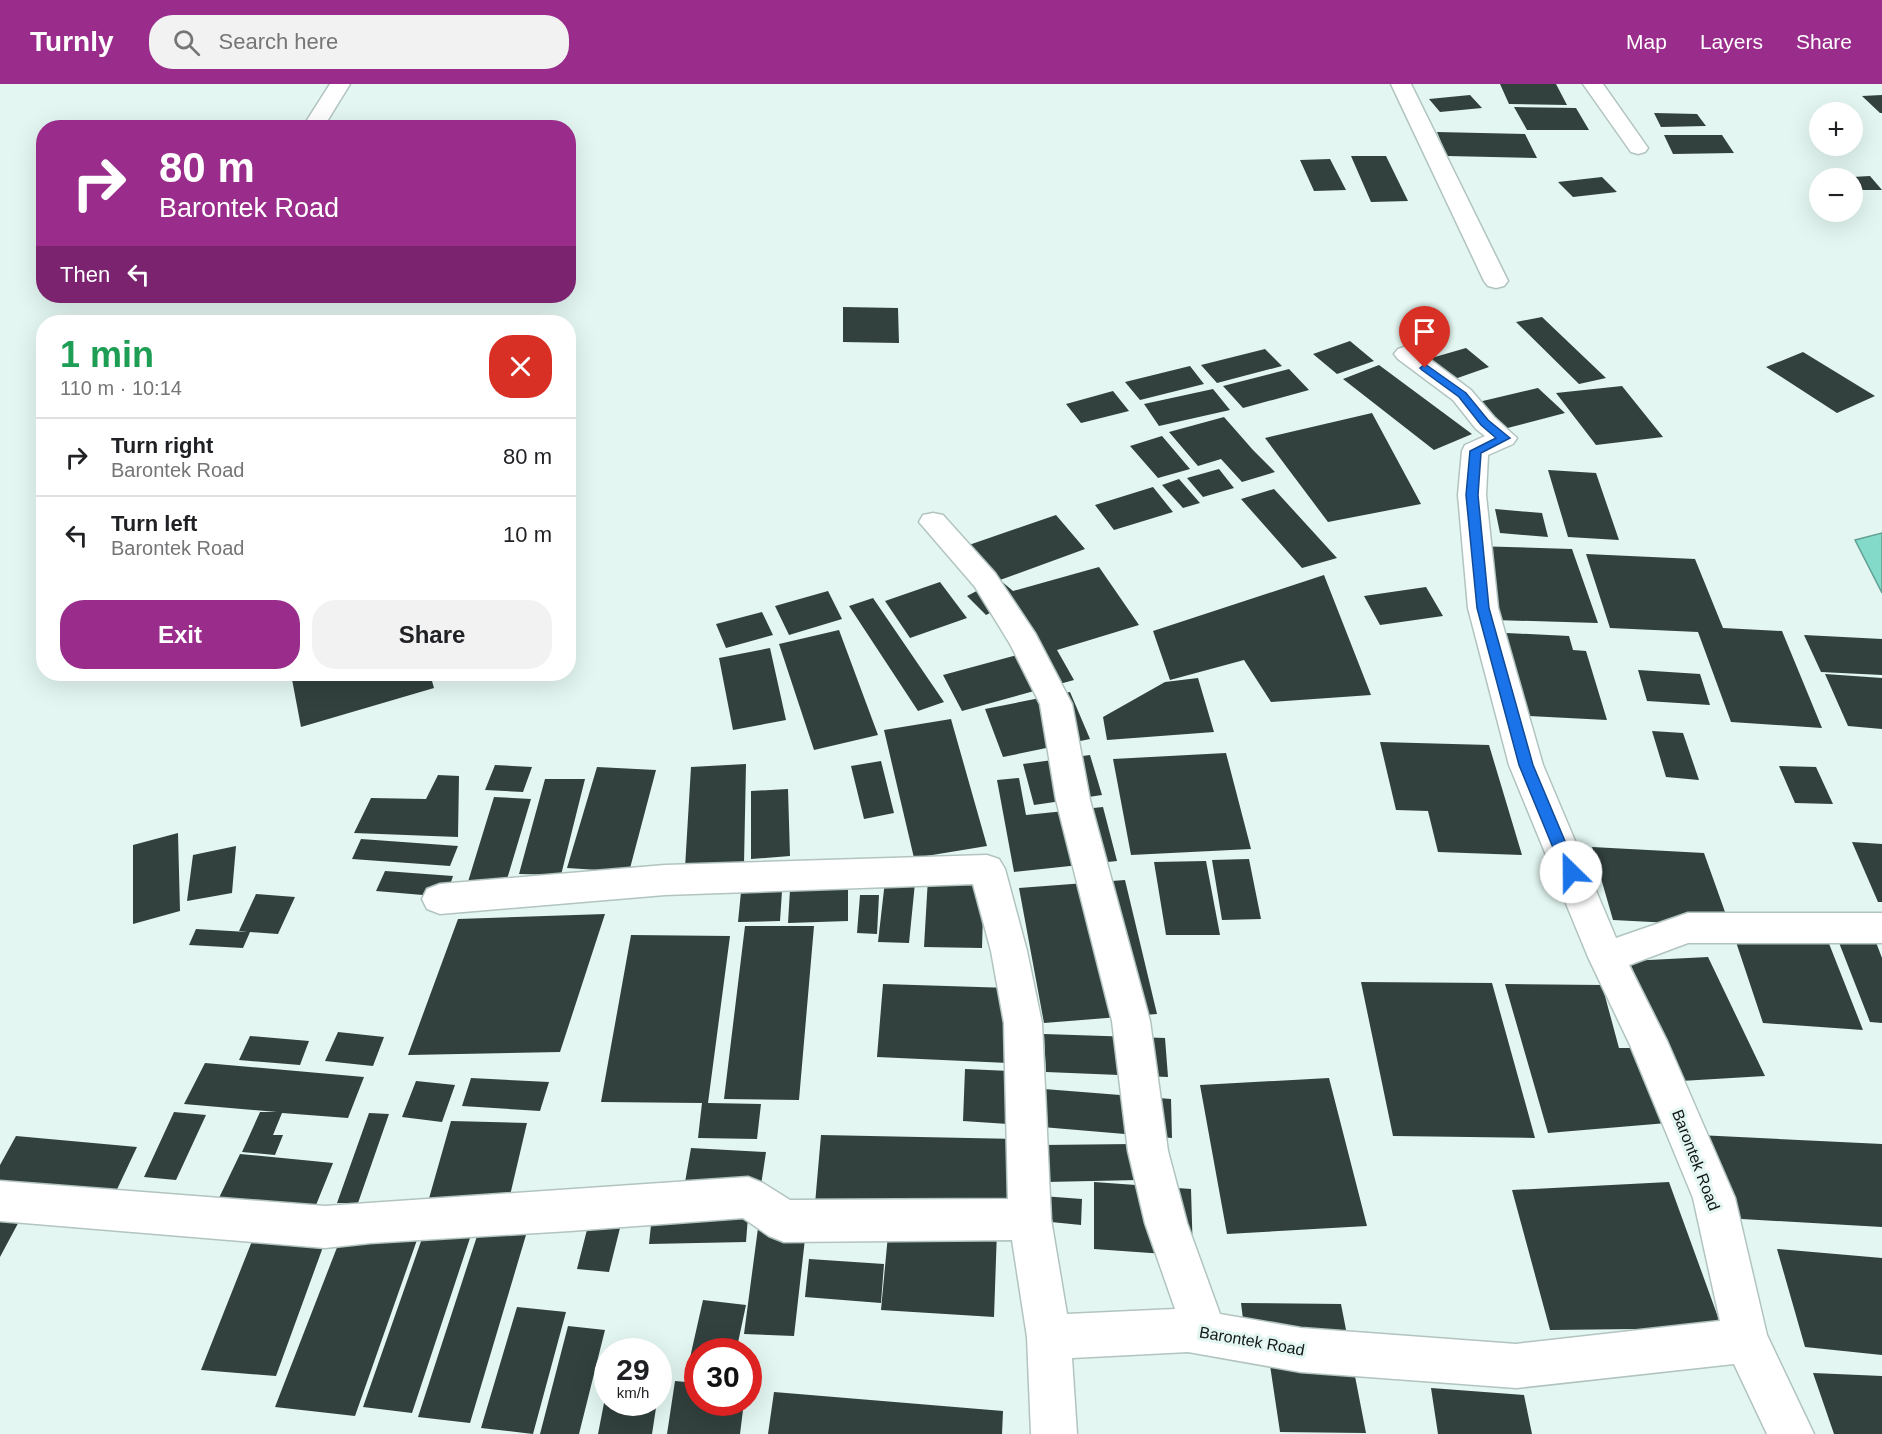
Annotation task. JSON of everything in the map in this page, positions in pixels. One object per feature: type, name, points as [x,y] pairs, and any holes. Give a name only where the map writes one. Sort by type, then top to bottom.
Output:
[{"type":"street","points":[[317,120],[340,84]]},
{"type":"street","points":[[1401,84],[1496,281]]},
{"type":"street","points":[[1593,84],[1638,148]]},
{"type":"street","name":"Barontek Road","points":[[1049,1337],[1188,1330],[1301,1350],[1516,1366],[1746,1340],[1714,1198],[1648,1041],[1606,957],[1526,765],[1483,608],[1472,495],[1475,451],[1504,438],[1485,423],[1462,395],[1407,354]]},
{"type":"street","points":[[933,522],[985,580],[1024,641],[1056,704],[1072,800],[1131,1021],[1151,1162],[1166,1223],[1205,1332]]},
{"type":"street","points":[[440,899],[665,880],[987,869],[1009,951],[1023,1023],[1030,1219],[1049,1337],[1054,1434]]},
{"type":"street","points":[[1606,957],[1688,928],[1882,928]]},
{"type":"street","points":[[0,1201],[325,1227],[393,1220],[570,1211],[748,1197],[784,1221],[1030,1219]]},
{"type":"street","points":[[1746,1340],[1791,1434]]},
{"type":"shaded area","points":[[1882,533],[1882,593],[1855,540]]},
{"type":"building","points":[[1500,84],[1556,84],[1567,105],[1509,104]]},
{"type":"building","points":[[1470,95],[1482,108],[1440,112],[1429,99]]},
{"type":"building","points":[[1882,95],[1882,113],[1862,96]]},
{"type":"building","points":[[1514,107],[1576,108],[1589,130],[1527,130]]},
{"type":"building","points":[[1654,113],[1697,114],[1706,126],[1661,127]]},
{"type":"building","points":[[1437,132],[1525,134],[1537,158],[1447,156]]},
{"type":"building","points":[[1664,135],[1722,135],[1734,153],[1673,154]]},
{"type":"building","points":[[1351,156],[1386,156],[1408,201],[1371,202]]},
{"type":"building","points":[[1330,159],[1346,190],[1314,191],[1300,160]]},
{"type":"building","points":[[1863,176],[1870,176],[1882,190],[1863,190]]},
{"type":"building","points":[[1602,177],[1617,192],[1573,197],[1558,182]]},
{"type":"building","points":[[843,307],[898,308],[899,343],[843,342]]},
{"type":"building","points":[[1542,317],[1606,378],[1579,384],[1516,322]]},
{"type":"building","points":[[1350,341],[1374,361],[1337,374],[1313,354]]},
{"type":"building","points":[[1466,348],[1489,367],[1449,381],[1421,361]]},
{"type":"building","points":[[1265,349],[1282,366],[1217,383],[1201,365]]},
{"type":"building","points":[[1803,352],[1875,396],[1837,413],[1766,367]]},
{"type":"building","points":[[1379,365],[1472,434],[1434,450],[1343,379]]},
{"type":"building","points":[[1190,366],[1204,384],[1140,400],[1125,382]]},
{"type":"building","points":[[1289,369],[1309,390],[1243,408],[1223,386]]},
{"type":"building","points":[[1622,386],[1663,437],[1596,445],[1556,393]]},
{"type":"building","points":[[1538,388],[1565,413],[1496,431],[1470,404]]},
{"type":"building","points":[[1213,389],[1230,410],[1159,426],[1144,404]]},
{"type":"building","points":[[1113,391],[1129,411],[1081,423],[1066,404]]},
{"type":"building","points":[[1372,413],[1421,504],[1328,522],[1265,438]]},
{"type":"building","points":[[1224,417],[1275,472],[1242,482],[1221,459],[1198,466],[1169,432]]},
{"type":"building","points":[[1162,436],[1190,469],[1158,478],[1130,446]]},
{"type":"building","points":[[1219,469],[1234,488],[1203,497],[1187,478]]},
{"type":"building","points":[[1548,470],[1596,473],[1619,540],[1568,537]]},
{"type":"building","points":[[1179,479],[1200,503],[1183,508],[1162,485]]},
{"type":"building","points":[[1153,487],[1173,512],[1114,530],[1095,505]]},
{"type":"building","points":[[1274,489],[1337,558],[1302,568],[1241,499]]},
{"type":"building","points":[[1495,509],[1542,513],[1548,537],[1500,533]]},
{"type":"building","points":[[1056,515],[1085,549],[1000,580],[1013,591],[1099,567],[1139,625],[1057,650],[1074,680],[962,711],[943,675],[1036,650],[1008,604],[986,615],[967,596],[994,582],[966,546]]},
{"type":"building","points":[[1472,546],[1572,549],[1598,623],[1494,620]]},
{"type":"building","points":[[1586,554],[1695,559],[1723,628],[1782,631],[1822,728],[1731,722],[1698,632],[1610,628]]},
{"type":"building","points":[[1324,575],[1371,695],[1271,702],[1244,660],[1170,680],[1153,631]]},
{"type":"building","points":[[940,582],[967,618],[910,638],[885,601]]},
{"type":"building","points":[[1426,587],[1443,616],[1380,625],[1364,596]]},
{"type":"building","points":[[828,591],[842,619],[789,635],[775,606]]},
{"type":"building","points":[[873,598],[944,702],[918,711],[849,606]]},
{"type":"building","points":[[762,612],[773,635],[726,648],[716,624]]},
{"type":"building","points":[[839,630],[878,735],[814,750],[779,644]]},
{"type":"building","points":[[1487,632],[1569,636],[1573,650],[1586,651],[1607,720],[1508,715]]},
{"type":"building","points":[[1804,635],[1882,639],[1882,675],[1821,672]]},
{"type":"building","points":[[770,648],[786,720],[733,730],[719,658]]},
{"type":"building","points":[[1638,670],[1700,674],[1710,705],[1647,701]]},
{"type":"building","points":[[1825,674],[1882,678],[1882,729],[1848,726]]},
{"type":"building","points":[[1198,678],[1214,732],[1107,740],[1103,717],[1165,682]]},
{"type":"building","points":[[292,681],[432,681],[434,688],[301,727]]},
{"type":"building","points":[[1070,692],[1090,739],[1003,757],[985,709]]},
{"type":"building","points":[[951,719],[987,846],[914,858],[884,730]]},
{"type":"building","points":[[1652,731],[1683,733],[1699,780],[1666,777]]},
{"type":"building","points":[[1380,742],[1489,745],[1522,855],[1438,852],[1428,811],[1396,810]]},
{"type":"building","points":[[1226,753],[1251,849],[1131,855],[1113,759]]},
{"type":"building","points":[[1090,755],[1102,795],[1034,805],[1023,764]]},
{"type":"building","points":[[881,761],[894,813],[864,819],[851,766]]},
{"type":"building","points":[[746,764],[744,864],[685,868],[691,767]]},
{"type":"building","points":[[495,765],[532,767],[523,792],[485,790]]},
{"type":"building","points":[[1779,766],[1816,767],[1833,804],[1795,803]]},
{"type":"building","points":[[597,767],[656,770],[629,872],[567,868]]},
{"type":"building","points":[[438,775],[459,776],[458,837],[354,833],[371,798],[426,799]]},
{"type":"building","points":[[1019,778],[1026,815],[1103,807],[1117,861],[1014,872],[997,780]]},
{"type":"building","points":[[545,779],[585,779],[561,875],[519,874]]},
{"type":"building","points":[[788,789],[790,856],[751,859],[751,791]]},
{"type":"building","points":[[494,797],[531,799],[505,886],[467,885]]},
{"type":"building","points":[[178,833],[180,911],[133,924],[133,845]]},
{"type":"building","points":[[361,839],[458,846],[450,866],[352,859]]},
{"type":"building","points":[[1852,842],[1882,844],[1882,902],[1878,902]]},
{"type":"building","points":[[236,846],[232,893],[187,901],[193,855]]},
{"type":"building","points":[[1592,847],[1704,853],[1730,926],[1613,920]]},
{"type":"building","points":[[1249,859],[1261,919],[1222,920],[1212,860]]},
{"type":"building","points":[[1206,861],[1220,935],[1166,935],[1154,862]]},
{"type":"building","points":[[385,871],[453,876],[446,897],[376,891]]},
{"type":"building","points":[[928,878],[984,879],[982,948],[924,947]]},
{"type":"building","points":[[1125,880],[1157,1014],[1044,1023],[1019,888]]},
{"type":"building","points":[[885,881],[915,883],[909,943],[878,942]]},
{"type":"building","points":[[848,887],[848,921],[788,923],[790,890]]},
{"type":"building","points":[[782,891],[780,921],[738,922],[741,892]]},
{"type":"building","points":[[256,894],[295,897],[278,934],[250,932],[243,948],[189,945],[196,929],[247,932],[239,931]]},
{"type":"building","points":[[860,895],[879,895],[877,934],[857,933]]},
{"type":"building","points":[[605,914],[560,1052],[408,1055],[458,919]]},
{"type":"building","points":[[745,926],[814,926],[799,1100],[724,1099]]},
{"type":"building","points":[[1732,930],[1826,936],[1863,1030],[1763,1023]]},
{"type":"building","points":[[631,935],[730,936],[708,1103],[761,1104],[757,1139],[698,1138],[702,1103],[601,1102]]},
{"type":"building","points":[[1836,935],[1874,937],[1882,958],[1882,1023],[1870,1022]]},
{"type":"building","points":[[1708,957],[1765,1076],[1681,1081],[1629,961]]},
{"type":"building","points":[[1361,982],[1492,983],[1535,1138],[1393,1136]]},
{"type":"building","points":[[883,984],[1010,988],[1008,1063],[877,1057]]},
{"type":"building","points":[[1505,984],[1602,985],[1619,1048],[1637,1048],[1679,1122],[1548,1133]]},
{"type":"building","points":[[338,1032],[384,1037],[373,1066],[325,1061]]},
{"type":"building","points":[[1044,1034],[1165,1038],[1168,1077],[1046,1072]]},
{"type":"building","points":[[250,1036],[309,1041],[300,1065],[239,1060]]},
{"type":"building","points":[[205,1063],[364,1077],[348,1118],[282,1113],[273,1135],[283,1135],[275,1155],[242,1152],[260,1112],[277,1112],[184,1104]]},
{"type":"building","points":[[965,1069],[1010,1071],[1008,1124],[963,1121]]},
{"type":"building","points":[[471,1078],[549,1082],[540,1111],[462,1106]]},
{"type":"building","points":[[1329,1078],[1367,1226],[1227,1234],[1200,1085]]},
{"type":"building","points":[[416,1081],[455,1085],[442,1122],[402,1117]]},
{"type":"building","points":[[1044,1089],[1171,1099],[1172,1138],[1042,1127]]},
{"type":"building","points":[[174,1112],[206,1115],[176,1180],[144,1177]]},
{"type":"building","points":[[369,1113],[389,1114],[358,1203],[337,1203]]},
{"type":"building","points":[[451,1121],[527,1123],[508,1204],[428,1202]]},
{"type":"building","points":[[821,1135],[1018,1139],[1019,1208],[815,1204]]},
{"type":"building","points":[[1698,1135],[1882,1144],[1882,1227],[1725,1218]]},
{"type":"building","points":[[16,1136],[137,1147],[112,1200],[0,1189],[0,1165]]},
{"type":"building","points":[[1133,1144],[1138,1180],[1046,1182],[1043,1145]]},
{"type":"building","points":[[691,1148],[766,1152],[760,1192],[684,1188]]},
{"type":"building","points":[[240,1154],[333,1163],[314,1210],[218,1200]]},
{"type":"building","points":[[1094,1182],[1191,1189],[1193,1256],[1094,1249]]},
{"type":"building","points":[[1669,1182],[1722,1328],[1550,1330],[1512,1190]]},
{"type":"building","points":[[1042,1196],[1082,1199],[1081,1225],[1041,1221]]},
{"type":"building","points":[[749,1204],[746,1242],[649,1244],[653,1206]]},
{"type":"building","points":[[0,1212],[23,1214],[0,1257]]},
{"type":"building","points":[[591,1214],[623,1216],[609,1272],[577,1269]]},
{"type":"building","points":[[889,1224],[997,1230],[994,1317],[881,1310]]},
{"type":"building","points":[[426,1227],[472,1232],[412,1413],[363,1407]]},
{"type":"building","points":[[758,1228],[806,1230],[794,1336],[744,1334]]},
{"type":"building","points":[[479,1230],[526,1235],[470,1423],[418,1417]]},
{"type":"building","points":[[256,1231],[327,1236],[276,1376],[201,1370]]},
{"type":"building","points":[[343,1232],[417,1240],[355,1416],[275,1407]]},
{"type":"building","points":[[1777,1249],[1882,1258],[1882,1355],[1805,1347]]},
{"type":"building","points":[[809,1259],[884,1264],[881,1303],[805,1297]]},
{"type":"building","points":[[703,1300],[746,1305],[739,1338],[694,1338]]},
{"type":"building","points":[[1241,1303],[1341,1304],[1366,1433],[1280,1432],[1268,1352],[1247,1352]]},
{"type":"building","points":[[517,1307],[566,1312],[533,1434],[481,1428]]},
{"type":"building","points":[[568,1326],[605,1330],[603,1338],[594,1338],[594,1374],[579,1434],[540,1434]]},
{"type":"building","points":[[1813,1373],[1882,1376],[1882,1434],[1834,1434]]},
{"type":"building","points":[[675,1381],[684,1382],[684,1416],[742,1416],[740,1434],[667,1434],[670,1416],[672,1416]]},
{"type":"building","points":[[1431,1388],[1524,1395],[1532,1434],[1438,1434]]},
{"type":"building","points":[[774,1392],[1003,1411],[1002,1434],[768,1434]]},
{"type":"building","points":[[601,1416],[655,1416],[652,1434],[598,1434]]},
{"type":"route","points":[[1425,368],[1462,395],[1485,423],[1504,438],[1475,451],[1472,495],[1483,608],[1526,765],[1571,872]]}]
